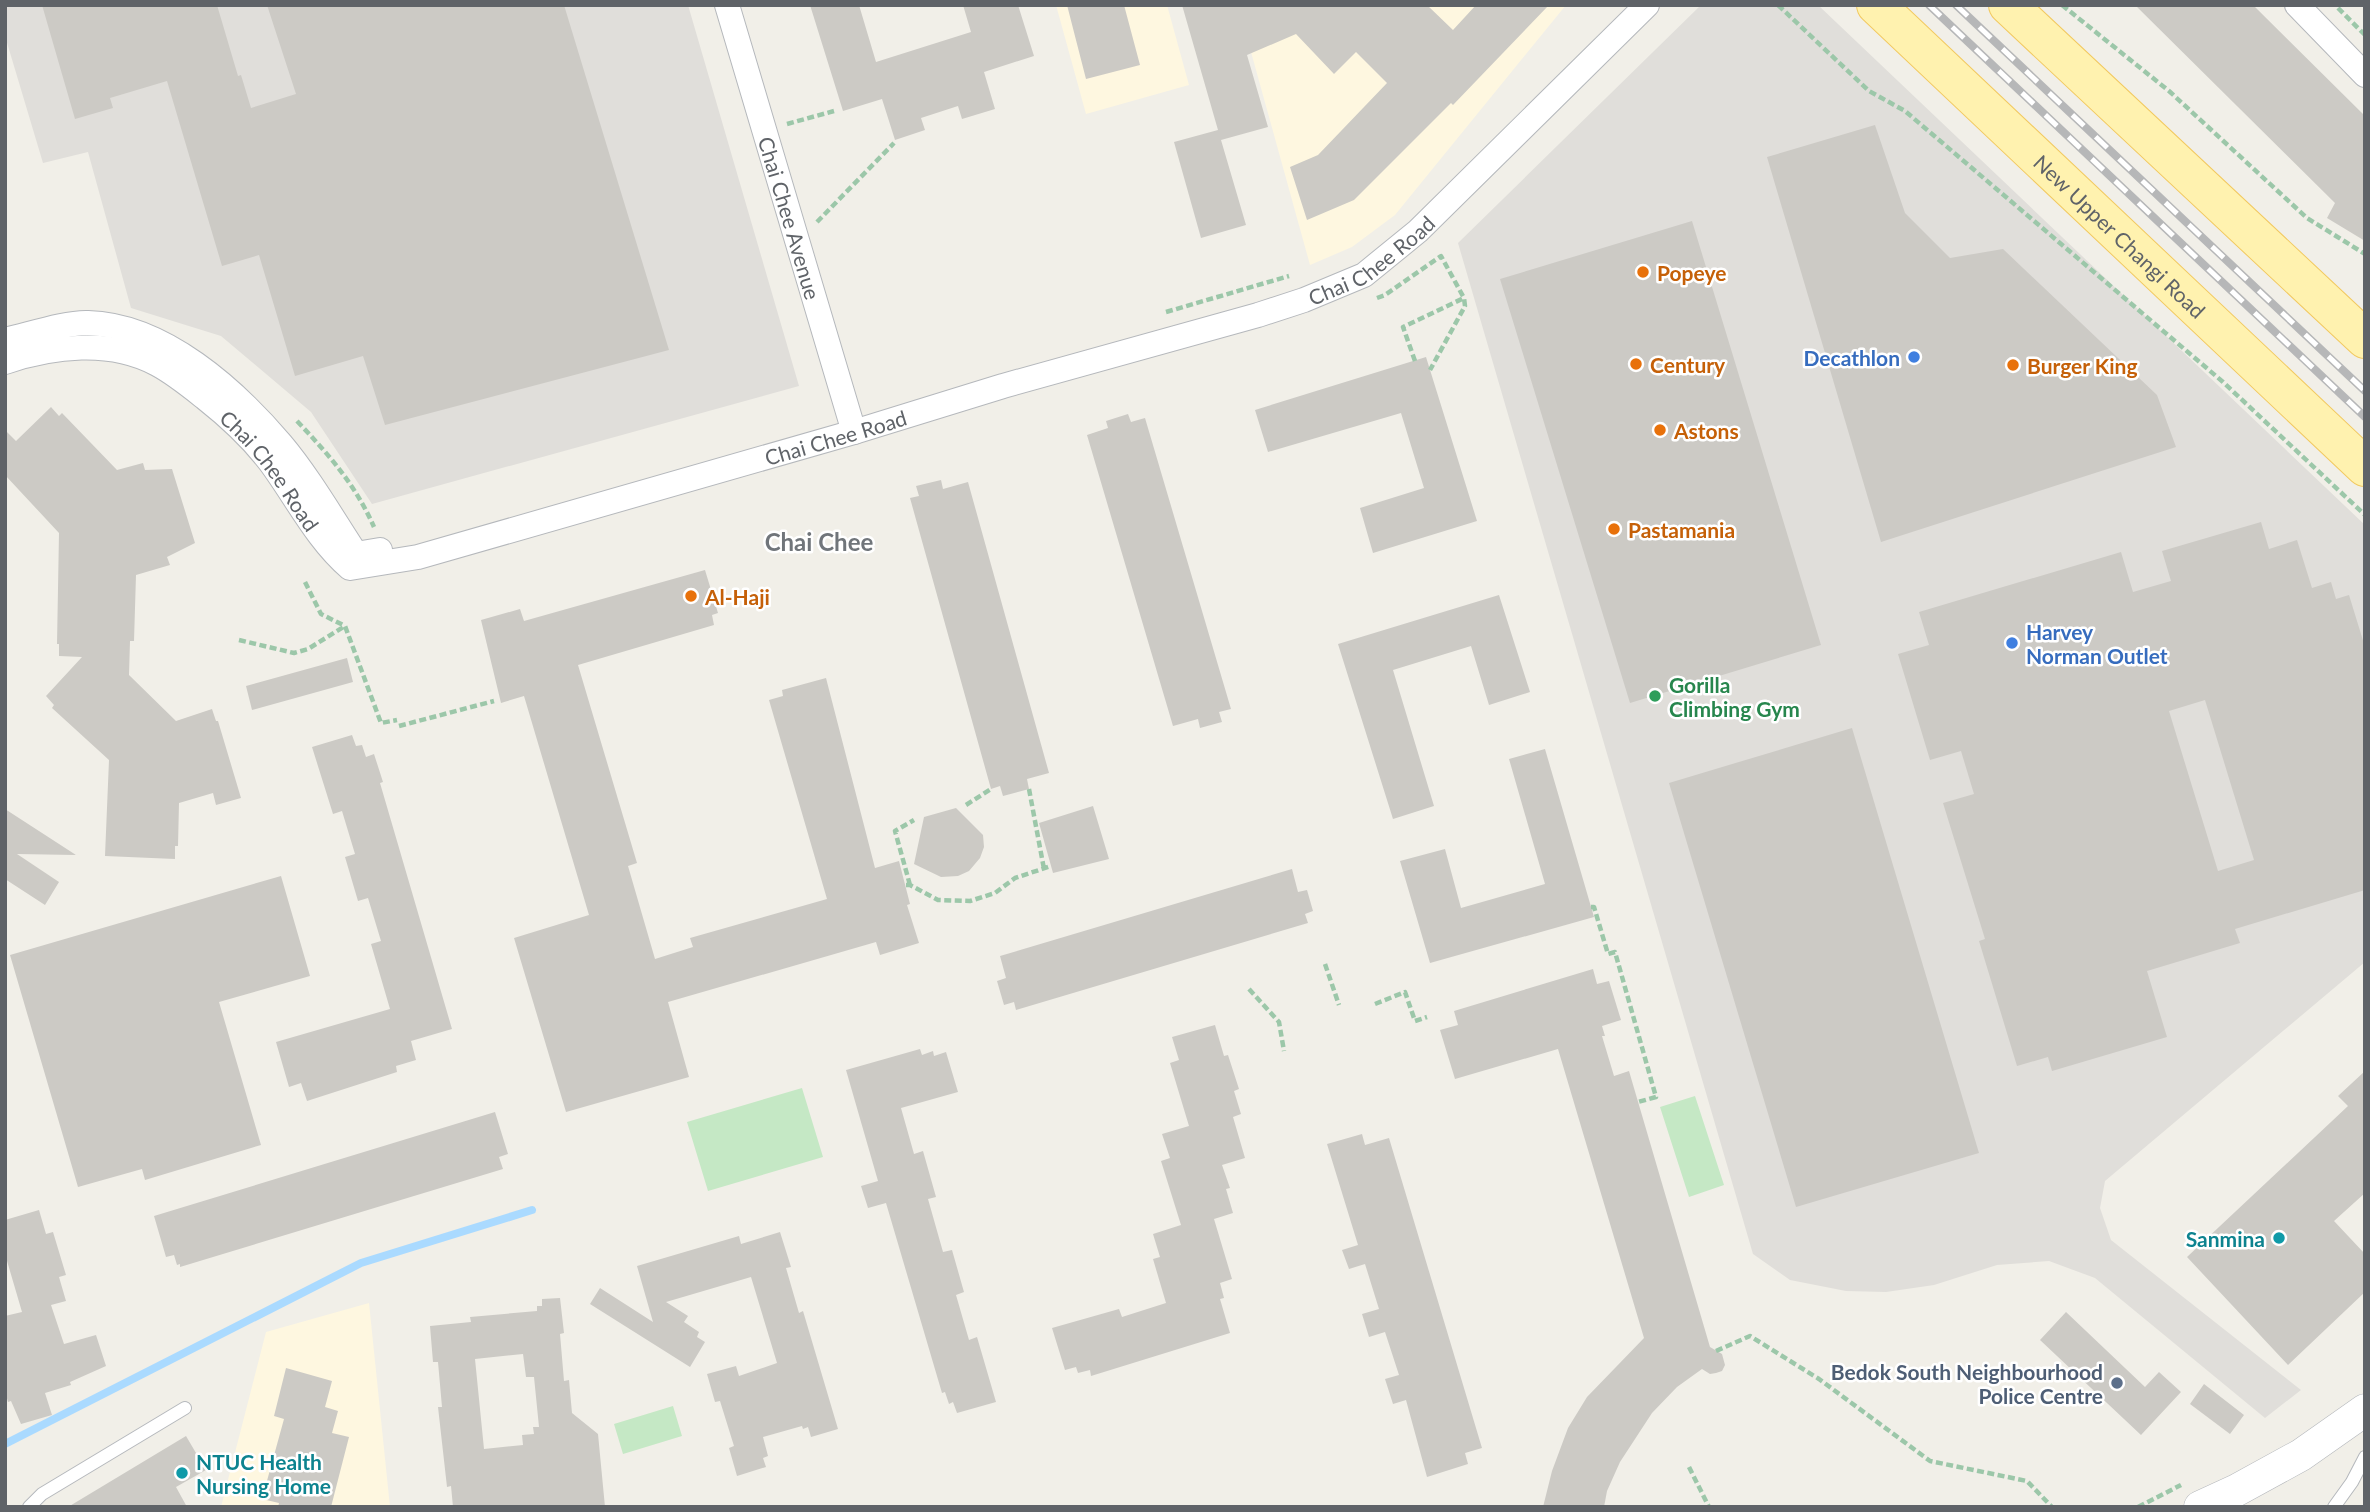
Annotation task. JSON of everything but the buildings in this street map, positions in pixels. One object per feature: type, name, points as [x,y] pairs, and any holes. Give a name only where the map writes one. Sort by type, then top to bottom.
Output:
[{"type":"main road","name":"New Upper Changi Road","points":[[1876,5],[2365,467]]},
{"type":"main road","points":[[2008,5],[2365,340]]},
{"type":"street","name":"Chai Chee Avenue","points":[[727,5],[853,426]]},
{"type":"street","name":"Chai Chee Road","points":[[5,362],[59,348],[89,348],[123,351],[156,363],[233,419],[268,460],[332,553],[351,568],[418,557],[853,426],[999,373],[1299,288],[1357,264],[1409,221],[1628,5]]},
{"type":"street","name":"Chai Chee Road","points":[[5,340],[87,323],[123,328],[156,339],[193,361],[245,406],[282,446],[356,554],[416,544],[1258,315],[1304,300],[1364,275],[1418,231],[1647,5]]},
{"type":"street","points":[[2297,5],[2365,75]]},
{"type":"street","points":[[2200,1507],[2238,1490],[2301,1455],[2365,1410]]},
{"type":"lane","points":[[29,1507],[43,1494],[185,1408]]},
{"type":"lane","points":[[2333,1507],[2352,1482],[2365,1457]]},
{"type":"path","points":[[1778,5],[1869,91],[1905,110],[2223,382],[2365,515]]},
{"type":"path","points":[[2062,5],[2169,91],[2307,218],[2365,254]]},
{"type":"path","points":[[2335,5],[2365,35]]},
{"type":"path","points":[[786,124],[834,111]]},
{"type":"path","points":[[817,222],[894,143]]},
{"type":"path","points":[[1430,370],[1465,306],[1464,298],[1441,256]]},
{"type":"path","points":[[1156,315],[1296,274]]},
{"type":"path","points":[[1415,361],[1403,327],[1464,298]]},
{"type":"path","points":[[305,582],[321,614],[345,626],[381,723],[397,720]]},
{"type":"path","points":[[239,640],[295,653],[309,649],[345,626]]},
{"type":"path","points":[[399,726],[494,701]]},
{"type":"path","points":[[966,805],[991,789]]},
{"type":"path","points":[[1029,789],[1044,869]]},
{"type":"path","points":[[914,820],[895,831],[908,885],[939,900],[970,901],[995,893],[1015,878],[1051,866]]},
{"type":"path","points":[[1591,907],[1594,907],[1608,954],[1615,952],[1656,1097],[1638,1102]]},
{"type":"path","points":[[1325,964],[1339,1006]]},
{"type":"path","points":[[1250,989],[1279,1022],[1284,1051]]},
{"type":"path","points":[[1375,1003],[1405,992],[1415,1021],[1427,1017]]},
{"type":"path","points":[[1716,1351],[1750,1336],[1819,1379],[1930,1461],[2027,1481],[2052,1507]]},
{"type":"path","points":[[1689,1467],[1709,1507]]},
{"type":"shaded area","points":[[5,5],[688,5],[799,386],[372,504],[311,412],[221,336],[131,308],[88,152],[43,163],[5,36]]},
{"type":"shaded area","points":[[1056,5],[1167,5],[1189,85],[1086,114]]},
{"type":"shaded area","points":[[1238,5],[1566,5],[1395,215],[1352,247],[1310,265]]},
{"type":"shaded area","points":[[1701,5],[1818,5],[2365,525],[2365,962],[2105,1181],[2100,1208],[2111,1240],[2301,1390],[2265,1418],[2095,1278],[2049,1261],[1997,1265],[1934,1285],[1886,1292],[1846,1291],[1790,1280],[1753,1254],[1458,243]]},
{"type":"shaded area","points":[[369,1303],[390,1507],[221,1507],[266,1332]]},
{"type":"green space","points":[[802,1088],[823,1157],[708,1191],[687,1122]]},
{"type":"green space","points":[[1695,1096],[1724,1185],[1689,1197],[1660,1107]]},
{"type":"green space","points":[[673,1406],[682,1436],[623,1454],[614,1424]]},
{"type":"waterway","points":[[5,1444],[361,1263],[532,1210]]},
{"type":"railway","points":[[1929,5],[2365,417]]},
{"type":"railway","points":[[1956,5],[2365,391]]},
{"type":"place","name":"Popeye","points":[[1643,272]]},
{"type":"place","name":"Decathlon","points":[[1914,357]]},
{"type":"place","name":"Century","points":[[1636,364]]},
{"type":"place","name":"Burger King","points":[[2013,365]]},
{"type":"place","name":"Astons","points":[[1660,430]]},
{"type":"place","name":"Pastamania","points":[[1614,529]]},
{"type":"place","name":"Al-Haji","points":[[691,596]]},
{"type":"place","name":"Harvey Norman Outlet","points":[[2012,643]]},
{"type":"place","name":"Gorilla Climbing Gym","points":[[1655,696]]},
{"type":"place","name":"Sanmina","points":[[2279,1238]]},
{"type":"place","name":"Bedok South Neighbourhood Police Centre","points":[[2117,1383]]},
{"type":"place","name":"NTUC Health Nursing Home","points":[[182,1473]]},
{"type":"district","name":"Chai Chee","points":[[819,541]]}]
